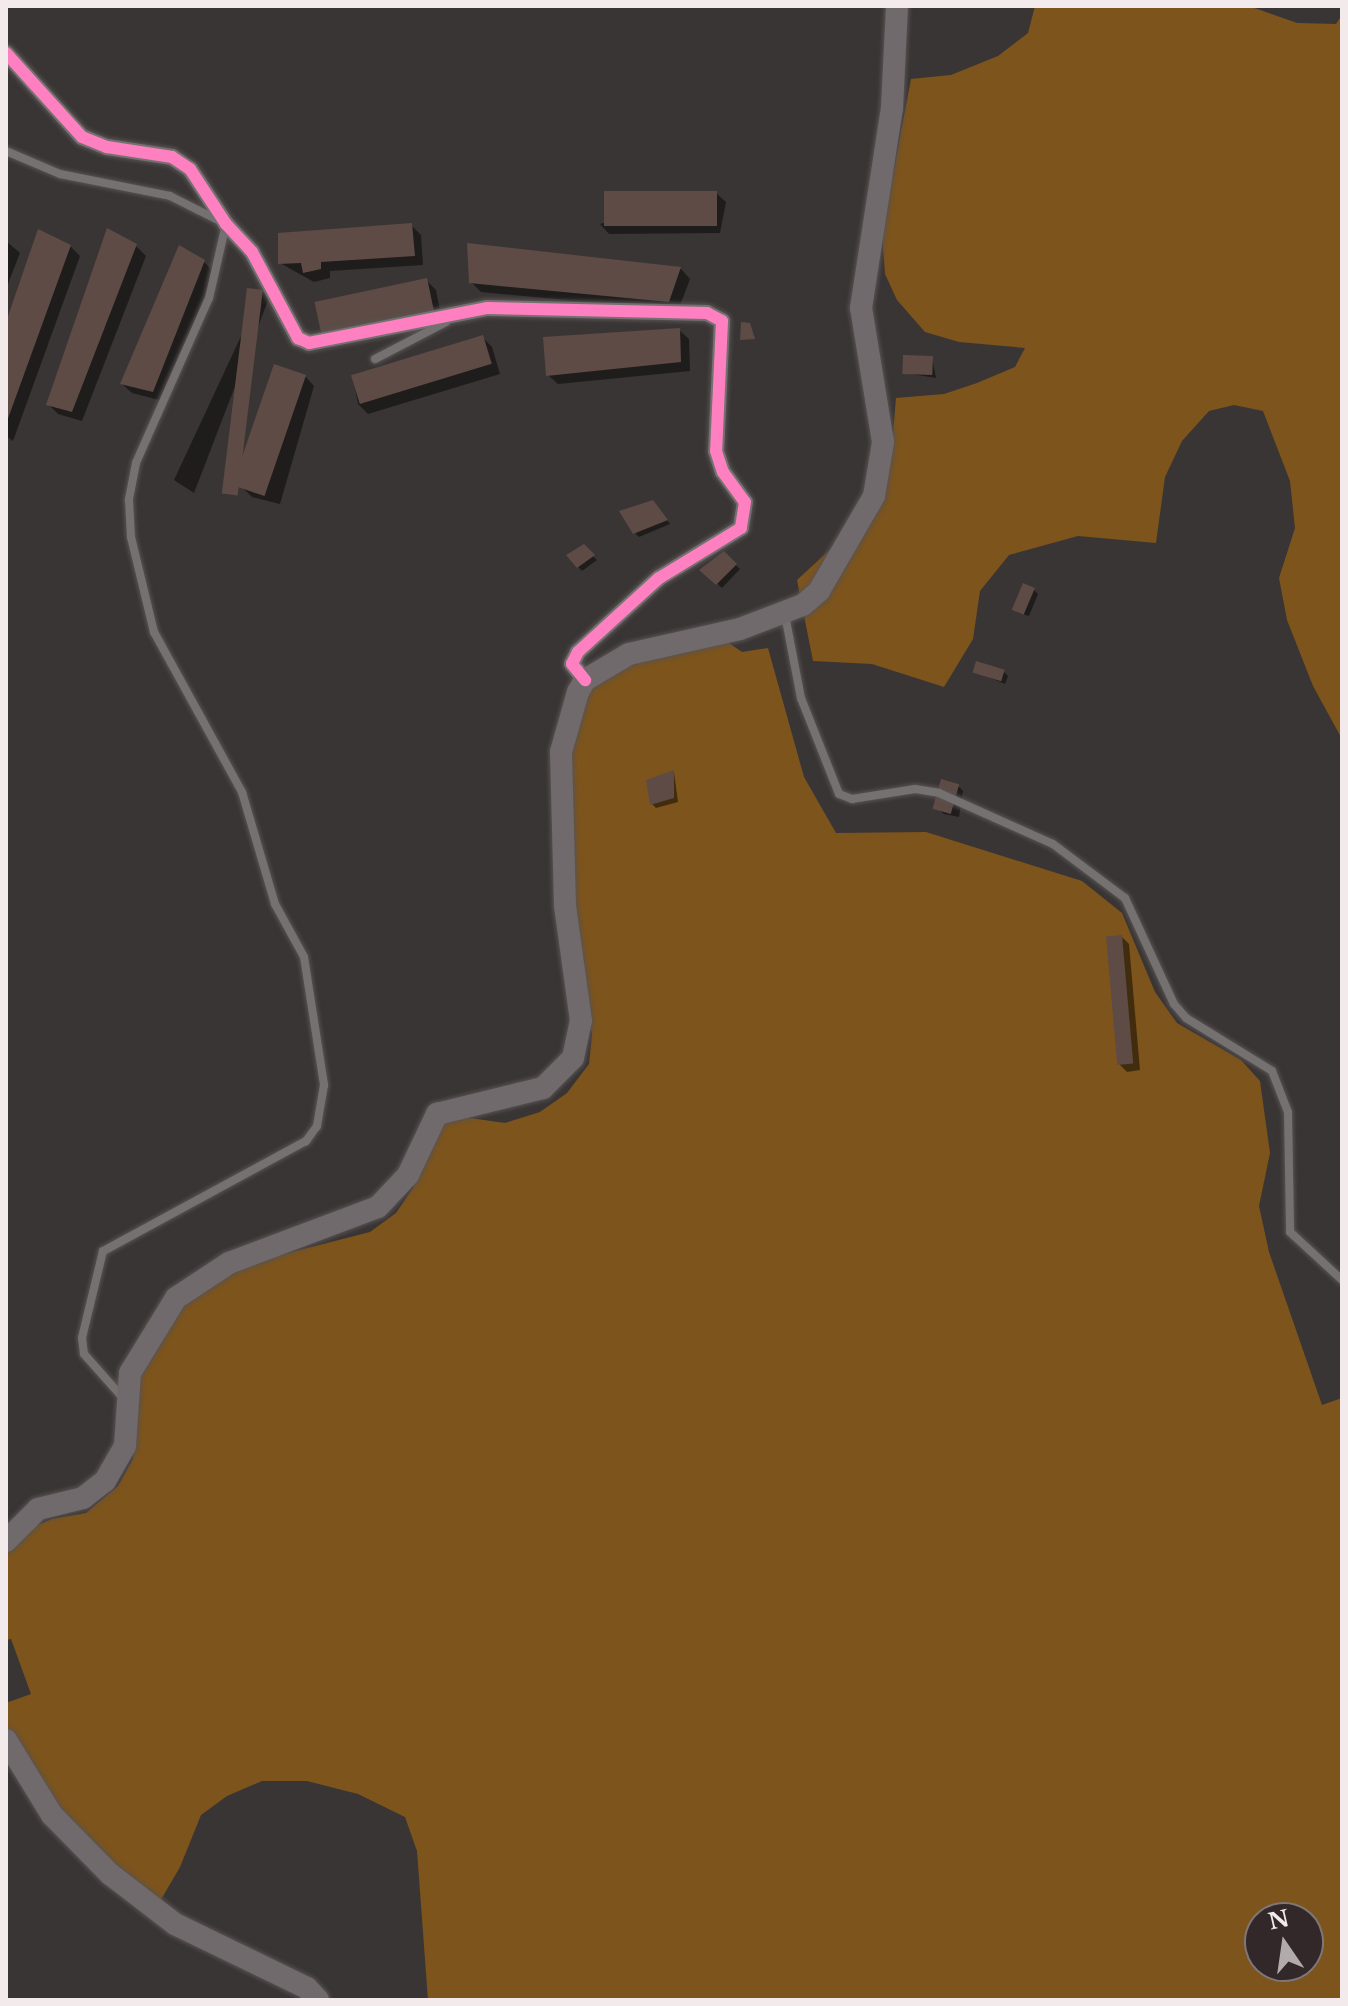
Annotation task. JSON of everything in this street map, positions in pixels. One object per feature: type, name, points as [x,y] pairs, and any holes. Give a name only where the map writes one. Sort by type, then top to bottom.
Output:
[{"type":"main road","points":[[6,1541],[38,1509],[83,1498],[105,1481],[125,1446],[127,1402],[135,1362],[176,1298],[229,1263],[378,1207],[408,1175],[437,1114],[543,1088],[573,1058],[581,1021],[565,905],[561,752],[568,712],[585,680],[629,654],[785,614],[819,591],[874,496],[882,465],[883,442],[861,308],[892,108],[897,6]]},
{"type":"main road","points":[[6,1740],[52,1815],[120,1882],[175,1924],[307,1988],[318,2000]]},
{"type":"street","points":[[6,53],[82,137],[107,147],[172,157],[190,169],[226,224],[252,252],[298,338],[309,343],[488,308],[707,313],[724,328],[716,451],[723,472],[745,502],[741,528],[659,578],[578,652],[572,664],[585,680]]},
{"type":"lane","points":[[6,151],[60,174],[170,196],[226,224],[209,298],[136,463],[129,500],[131,537],[154,632],[242,792],[270,891],[304,957],[323,1098],[317,1126],[290,1152],[103,1251],[82,1338],[84,1354],[127,1402]]},
{"type":"lane","points":[[375,359],[421,332],[488,308]]},
{"type":"lane","points":[[785,614],[801,698],[839,794],[852,799],[915,789],[939,793],[1053,844],[1125,898],[1174,1004],[1186,1018],[1272,1071],[1288,1112],[1290,1232],[1342,1280]]},
{"type":"shaded area","points":[[1035,6],[1249,6],[1297,23],[1336,24],[1342,15],[1342,739],[1313,686],[1287,620],[1279,578],[1295,528],[1290,481],[1263,411],[1234,405],[1209,411],[1182,441],[1165,477],[1156,543],[1078,536],[1009,555],[980,591],[973,639],[944,687],[872,664],[813,661],[797,580],[849,532],[891,458],[896,398],[944,394],[977,383],[1015,367],[1025,348],[959,342],[925,332],[897,300],[885,274],[882,233],[911,79],[951,75],[998,56],[1028,33]]},
{"type":"shaded area","points":[[710,630],[742,652],[768,648],[804,777],[836,833],[926,832],[1082,881],[1122,913],[1155,992],[1177,1023],[1241,1060],[1260,1081],[1270,1153],[1259,1206],[1269,1252],[1322,1405],[1342,1398],[1342,2000],[428,2000],[417,1851],[405,1817],[358,1794],[307,1781],[262,1781],[227,1796],[201,1815],[180,1867],[152,1915],[6,1747],[6,1703],[31,1694],[11,1639],[6,1640],[6,1546],[19,1533],[52,1519],[86,1513],[118,1486],[133,1459],[136,1375],[160,1331],[203,1287],[253,1262],[370,1232],[396,1213],[413,1188],[425,1150],[449,1115],[505,1123],[540,1112],[567,1093],[589,1064],[592,1034],[578,962],[566,763],[575,706],[611,662]]},
{"type":"building","points":[[604,191],[717,191],[717,226],[604,226]]},
{"type":"building","points":[[412,223],[415,256],[321,262],[321,269],[303,273],[301,263],[278,264],[278,233]]},
{"type":"building","points":[[107,228],[137,244],[72,412],[46,405]]},
{"type":"building","points":[[38,229],[71,245],[6,424],[6,322]]},
{"type":"building","points":[[467,243],[681,267],[669,302],[469,283]]},
{"type":"building","points":[[179,245],[205,260],[153,392],[120,384]]},
{"type":"building","points":[[427,278],[434,312],[322,336],[315,302]]},
{"type":"building","points":[[247,288],[263,290],[238,495],[222,493]]},
{"type":"building","points":[[741,322],[750,323],[755,339],[740,340]]},
{"type":"building","points":[[680,328],[681,362],[546,376],[543,337]]},
{"type":"building","points":[[483,335],[492,364],[360,404],[351,375]]},
{"type":"building","points":[[903,355],[933,356],[932,375],[902,374]]},
{"type":"building","points":[[274,364],[306,375],[264,496],[232,485]]},
{"type":"building","points":[[653,500],[668,520],[633,534],[619,511]]},
{"type":"building","points":[[584,544],[595,555],[577,568],[566,555]]},
{"type":"building","points":[[724,551],[737,564],[716,585],[699,570]]},
{"type":"building","points":[[1023,583],[1035,588],[1024,615],[1012,610]]},
{"type":"building","points":[[976,661],[1005,670],[1001,681],[972,672]]},
{"type":"building","points":[[674,770],[674,798],[650,805],[646,780]]},
{"type":"building","points":[[941,779],[959,784],[951,814],[932,809]]},
{"type":"building","points":[[1122,935],[1133,1064],[1117,1065],[1106,936]]},
{"type":"cycle path","points":[[6,53],[82,137],[107,147],[172,157],[190,169],[226,224],[252,252],[298,338],[309,343],[488,308],[707,313],[722,321],[716,451],[723,472],[745,502],[741,528],[659,578],[578,652],[572,664],[585,680]]}]
